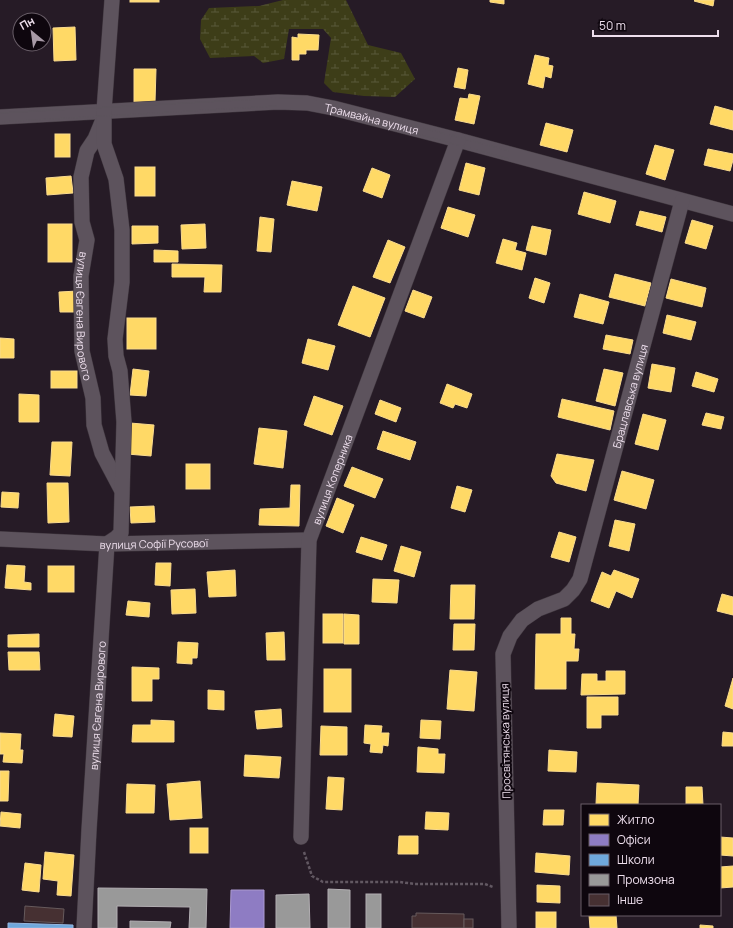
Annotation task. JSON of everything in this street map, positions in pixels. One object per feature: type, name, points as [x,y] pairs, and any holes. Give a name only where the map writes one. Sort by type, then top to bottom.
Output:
[{"type":"street","name":"вулиця Євгена Вирового","points":[[84,928],[107,544],[116,538],[121,532],[124,422],[120,371],[116,356],[115,339],[122,282],[122,230],[116,179],[104,144],[104,114],[112,0]]},
{"type":"street","name":"Трамвайна вулиця","points":[[0,117],[104,114],[278,102],[307,103],[333,108],[458,140],[733,214]]},
{"type":"street","name":"вулиця Євгена Вирового","points":[[104,114],[95,139],[87,151],[82,177],[82,222],[87,240],[81,276],[82,351],[93,398],[94,425],[102,453],[122,490]]},
{"type":"street","name":"вулиця Коперника","points":[[301,837],[309,540],[458,140]]},
{"type":"street","name":"Брацлавська вулиця","points":[[573,590],[580,579],[682,201]]},
{"type":"street","name":"вулиця Софії Русової","points":[[0,539],[107,544],[309,540]]},
{"type":"street","name":"Просвітянська вулиця","points":[[509,928],[503,654],[510,636],[522,620],[538,609],[564,599],[573,590]]},
{"type":"path","points":[[301,837],[305,857],[312,876],[323,882],[485,884],[508,891]]},
{"type":"green space","points":[[283,0],[346,0],[368,45],[401,53],[415,79],[395,97],[364,96],[333,92],[324,83],[331,38],[323,29],[289,29],[284,59],[263,63],[254,56],[210,58],[200,39],[201,20],[209,8],[259,6]]},
{"type":"building: Житло","points":[[130,0],[159,0],[159,2],[130,2]]},
{"type":"building: Житло","points":[[490,0],[504,0],[504,4],[490,2]]},
{"type":"building: Житло","points":[[714,0],[713,6],[694,1]]},
{"type":"building: Житло","points":[[75,27],[76,60],[54,61],[53,28]]},
{"type":"building: Житло","points":[[298,34],[319,35],[318,50],[306,50],[306,54],[299,54],[299,60],[292,60],[292,37],[298,38]]},
{"type":"building: Житло","points":[[535,55],[549,58],[548,65],[553,66],[551,78],[545,76],[543,88],[528,84]]},
{"type":"building: Житло","points":[[458,68],[468,70],[465,89],[454,87]]},
{"type":"building: Житло","points":[[134,69],[156,69],[155,102],[134,102]]},
{"type":"building: Житло","points":[[469,94],[480,96],[474,124],[455,120],[460,98],[468,99]]},
{"type":"building: Житло","points":[[715,106],[733,111],[733,130],[710,124]]},
{"type":"building: Житло","points":[[546,123],[573,130],[567,152],[540,145]]},
{"type":"building: Житло","points":[[55,134],[70,134],[70,157],[55,157]]},
{"type":"building: Житло","points":[[655,145],[674,150],[665,180],[646,174]]},
{"type":"building: Житло","points":[[708,149],[733,154],[730,171],[704,165]]},
{"type":"building: Житло","points":[[466,163],[485,168],[479,195],[459,190]]},
{"type":"building: Житло","points":[[135,167],[155,167],[155,196],[135,196]]},
{"type":"building: Житло","points":[[372,168],[390,175],[382,198],[363,191]]},
{"type":"building: Житло","points":[[71,176],[73,193],[47,195],[46,178]]},
{"type":"building: Житло","points":[[292,181],[322,187],[317,211],[287,205]]},
{"type":"building: Житло","points":[[584,192],[616,201],[610,223],[578,214]]},
{"type":"building: Житло","points":[[448,207],[475,215],[468,237],[441,228]]},
{"type":"building: Житло","points":[[640,211],[666,217],[662,232],[636,225]]},
{"type":"building: Житло","points":[[260,217],[274,219],[271,252],[257,251]]},
{"type":"building: Житло","points":[[692,220],[713,226],[706,249],[685,243]]},
{"type":"building: Житло","points":[[48,224],[72,224],[72,262],[48,262]]},
{"type":"building: Житло","points":[[205,224],[206,248],[182,249],[181,225]]},
{"type":"building: Житло","points":[[132,226],[158,226],[158,243],[132,244]]},
{"type":"building: Житло","points":[[532,226],[551,230],[546,255],[526,250]]},
{"type":"building: Житло","points":[[503,239],[517,243],[515,250],[526,253],[522,270],[496,263]]},
{"type":"building: Житло","points":[[388,240],[405,247],[390,283],[373,277]]},
{"type":"building: Житло","points":[[154,250],[178,251],[178,262],[154,262]]},
{"type":"building: Житло","points":[[172,264],[222,265],[221,292],[204,292],[205,277],[172,277]]},
{"type":"building: Житло","points":[[615,274],[651,283],[645,306],[609,297]]},
{"type":"building: Житло","points":[[535,278],[550,283],[544,303],[529,298]]},
{"type":"building: Житло","points":[[671,279],[706,288],[702,307],[666,298]]},
{"type":"building: Житло","points":[[353,286],[385,298],[370,337],[338,325]]},
{"type":"building: Житло","points":[[413,290],[432,297],[424,318],[405,311]]},
{"type":"building: Житло","points":[[78,291],[79,312],[60,312],[59,292]]},
{"type":"building: Житло","points":[[580,294],[609,302],[603,324],[574,317]]},
{"type":"building: Житло","points":[[667,315],[696,322],[691,340],[663,333]]},
{"type":"building: Житло","points":[[127,318],[156,318],[156,349],[127,349]]},
{"type":"building: Житло","points":[[606,335],[633,340],[630,354],[603,349]]},
{"type":"building: Житло","points":[[0,338],[14,339],[14,358],[0,358]]},
{"type":"building: Житло","points":[[308,339],[335,346],[328,370],[302,363]]},
{"type":"building: Житло","points":[[652,364],[675,368],[671,392],[648,388]]},
{"type":"building: Житло","points":[[133,369],[149,371],[146,396],[130,395]]},
{"type":"building: Житло","points":[[604,369],[623,373],[615,406],[596,401]]},
{"type":"building: Житло","points":[[51,371],[77,371],[77,388],[51,388]]},
{"type":"building: Житло","points":[[696,372],[718,379],[714,392],[692,386]]},
{"type":"building: Житло","points":[[447,384],[472,394],[467,408],[455,404],[453,408],[440,403]]},
{"type":"building: Житло","points":[[19,394],[39,395],[39,422],[19,422]]},
{"type":"building: Житло","points":[[314,396],[343,406],[332,435],[304,425]]},
{"type":"building: Житло","points":[[562,399],[614,411],[610,430],[558,417]]},
{"type":"building: Житло","points":[[380,400],[401,408],[396,422],[375,414]]},
{"type":"building: Житло","points":[[706,413],[724,417],[721,429],[702,425]]},
{"type":"building: Житло","points":[[643,414],[666,420],[658,450],[635,444]]},
{"type":"building: Житло","points":[[130,423],[154,425],[151,456],[127,454]]},
{"type":"building: Житло","points":[[259,428],[287,431],[283,468],[254,464]]},
{"type":"building: Житло","points":[[383,431],[416,442],[410,460],[377,449]]},
{"type":"building: Житло","points":[[52,442],[72,442],[70,476],[50,475]]},
{"type":"building: Житло","points":[[557,454],[594,460],[586,491],[556,483],[551,476]]},
{"type":"building: Житло","points":[[186,464],[210,464],[210,489],[186,489]]},
{"type":"building: Житло","points":[[352,467],[383,479],[375,498],[344,486]]},
{"type":"building: Житло","points":[[622,471],[654,480],[646,509],[614,500]]},
{"type":"building: Житло","points":[[47,483],[68,483],[69,522],[48,523]]},
{"type":"building: Житло","points":[[291,485],[300,485],[299,526],[259,525],[260,509],[290,508]]},
{"type":"building: Житло","points":[[457,486],[472,490],[465,512],[451,508]]},
{"type":"building: Житло","points":[[2,492],[19,493],[18,508],[1,507]]},
{"type":"building: Житло","points":[[337,498],[354,505],[343,533],[326,526]]},
{"type":"building: Житло","points":[[154,506],[155,522],[131,523],[130,507]]},
{"type":"building: Житло","points":[[615,520],[635,524],[629,551],[609,546]]},
{"type":"building: Житло","points":[[559,532],[576,537],[569,562],[551,557]]},
{"type":"building: Житло","points":[[361,537],[387,545],[382,560],[356,552]]},
{"type":"building: Житло","points":[[401,546],[421,552],[414,577],[394,571]]},
{"type":"building: Житло","points":[[156,563],[171,563],[170,586],[155,585]]},
{"type":"building: Житло","points":[[7,565],[25,566],[24,582],[31,583],[31,590],[5,588]]},
{"type":"building: Житло","points":[[48,566],[74,566],[74,592],[48,592]]},
{"type":"building: Житло","points":[[235,570],[236,596],[209,597],[207,572]]},
{"type":"building: Житло","points":[[614,570],[639,579],[632,598],[616,591],[609,608],[591,601],[602,572],[611,576]]},
{"type":"building: Житло","points":[[373,579],[399,580],[397,603],[372,602]]},
{"type":"building: Житло","points":[[451,585],[475,585],[474,619],[450,619]]},
{"type":"building: Житло","points":[[195,589],[196,613],[172,614],[171,590]]},
{"type":"building: Житло","points":[[722,594],[733,597],[733,615],[717,611]]},
{"type":"building: Житло","points":[[128,601],[150,603],[149,617],[126,615]]},
{"type":"building: Житло","points":[[323,614],[343,614],[343,643],[323,643]]},
{"type":"building: Житло","points":[[344,614],[359,615],[359,644],[344,644]]},
{"type":"building: Житло","points":[[561,618],[571,618],[571,634],[575,634],[574,649],[579,649],[578,661],[566,661],[566,689],[535,689],[536,634],[561,634]]},
{"type":"building: Житло","points":[[454,624],[475,624],[474,650],[453,650]]},
{"type":"building: Житло","points":[[284,632],[285,660],[267,660],[266,633]]},
{"type":"building: Житло","points":[[39,634],[39,647],[8,647],[8,635]]},
{"type":"building: Житло","points":[[178,642],[198,643],[197,658],[192,658],[192,664],[177,663]]},
{"type":"building: Житло","points":[[8,652],[39,652],[40,670],[9,670]]},
{"type":"building: Житло","points":[[132,667],[159,668],[159,679],[152,679],[152,701],[132,701]]},
{"type":"building: Житло","points":[[324,669],[351,669],[351,712],[324,712]]},
{"type":"building: Житло","points":[[450,670],[477,672],[474,711],[447,709]]},
{"type":"building: Житло","points":[[606,671],[625,671],[625,694],[581,695],[582,674],[597,674],[597,681],[606,681]]},
{"type":"building: Житло","points":[[733,678],[733,709],[725,706]]},
{"type":"building: Житло","points":[[208,690],[224,691],[224,710],[208,709]]},
{"type":"building: Житло","points":[[587,697],[618,697],[618,715],[601,715],[601,728],[587,728]]},
{"type":"building: Житло","points":[[281,709],[282,727],[257,729],[255,711]]},
{"type":"building: Житло","points":[[55,714],[74,716],[72,737],[53,736]]},
{"type":"building: Житло","points":[[151,720],[174,721],[174,742],[132,742],[133,725],[151,725]]},
{"type":"building: Житло","points":[[421,720],[441,721],[440,739],[420,738]]},
{"type":"building: Житло","points":[[365,725],[382,726],[381,733],[389,733],[388,746],[383,745],[382,753],[370,752],[371,744],[364,743]]},
{"type":"building: Житло","points":[[321,726],[347,727],[347,755],[320,755]]},
{"type":"building: Житло","points":[[723,732],[733,733],[733,746],[722,746]]},
{"type":"building: Житло","points":[[0,733],[21,734],[20,750],[23,750],[22,763],[3,762],[4,754],[0,754]]},
{"type":"building: Житло","points":[[418,747],[438,749],[438,754],[445,754],[444,773],[417,772]]},
{"type":"building: Житло","points":[[549,750],[577,752],[576,772],[548,771]]},
{"type":"building: Житло","points":[[245,755],[281,757],[279,778],[244,776]]},
{"type":"building: Житло","points":[[0,771],[9,771],[8,801],[0,801]]},
{"type":"building: Житло","points":[[328,777],[344,778],[342,810],[326,809]]},
{"type":"building: Житло","points":[[200,781],[202,818],[170,820],[167,784]]},
{"type":"building: Житло","points":[[597,783],[639,785],[638,804],[596,804]]},
{"type":"building: Житло","points":[[127,784],[155,785],[154,813],[126,813]]},
{"type":"building: Житло","points":[[686,787],[702,787],[703,804],[686,804]]},
{"type":"building: Житло","points":[[544,810],[564,810],[563,825],[543,825]]},
{"type":"building: Житло","points":[[1,812],[21,814],[20,828],[0,826]]},
{"type":"building: Житло","points":[[426,812],[449,813],[448,830],[425,829]]},
{"type":"building: Житло","points":[[190,828],[208,828],[208,853],[190,853]]},
{"type":"building: Житло","points":[[399,836],[418,836],[418,854],[398,854]]},
{"type":"building: Житло","points":[[721,837],[733,838],[733,856],[721,855]]},
{"type":"building: Житло","points":[[45,852],[74,855],[71,896],[57,895],[58,881],[43,879]]},
{"type":"building: Житло","points":[[536,853],[570,856],[569,875],[535,872]]},
{"type":"building: Житло","points":[[25,863],[41,865],[39,892],[22,890]]},
{"type":"building: Житло","points":[[733,866],[733,887],[721,888],[721,867]]},
{"type":"building: Житло","points":[[537,885],[560,886],[560,903],[537,902]]},
{"type":"building: Житло","points":[[536,912],[556,912],[556,928],[536,928]]},
{"type":"building: Житло","points":[[589,916],[616,916],[617,928],[590,928]]},
{"type":"building: Житло","points":[[700,925],[713,926],[713,928],[700,928]]},
{"type":"building: Офіси","points":[[231,890],[264,890],[264,928],[230,928]]},
{"type":"building: Школи","points":[[8,923],[73,925],[73,928],[8,928]]},
{"type":"building: Промзона","points":[[98,888],[207,889],[206,928],[189,928],[190,907],[117,906],[117,928],[98,928]]},
{"type":"building: Промзона","points":[[328,889],[350,890],[350,928],[328,928]]},
{"type":"building: Промзона","points":[[309,894],[310,928],[276,928],[276,895]]},
{"type":"building: Промзона","points":[[366,894],[381,894],[381,928],[366,928]]},
{"type":"building: Промзона","points":[[130,921],[171,922],[170,928],[130,928]]},
{"type":"building: Інше","points":[[25,906],[64,909],[63,923],[24,921]]},
{"type":"building: Інше","points":[[416,913],[464,914],[464,928],[412,928],[412,916],[416,916]]},
{"type":"building: Інше","points":[[464,919],[473,919],[473,928],[464,928]]},
{"type":"tram line","points":[[0,113],[279,98],[313,99],[733,210]]},
{"type":"tram line","points":[[0,122],[293,106],[339,113],[733,219]]}]
